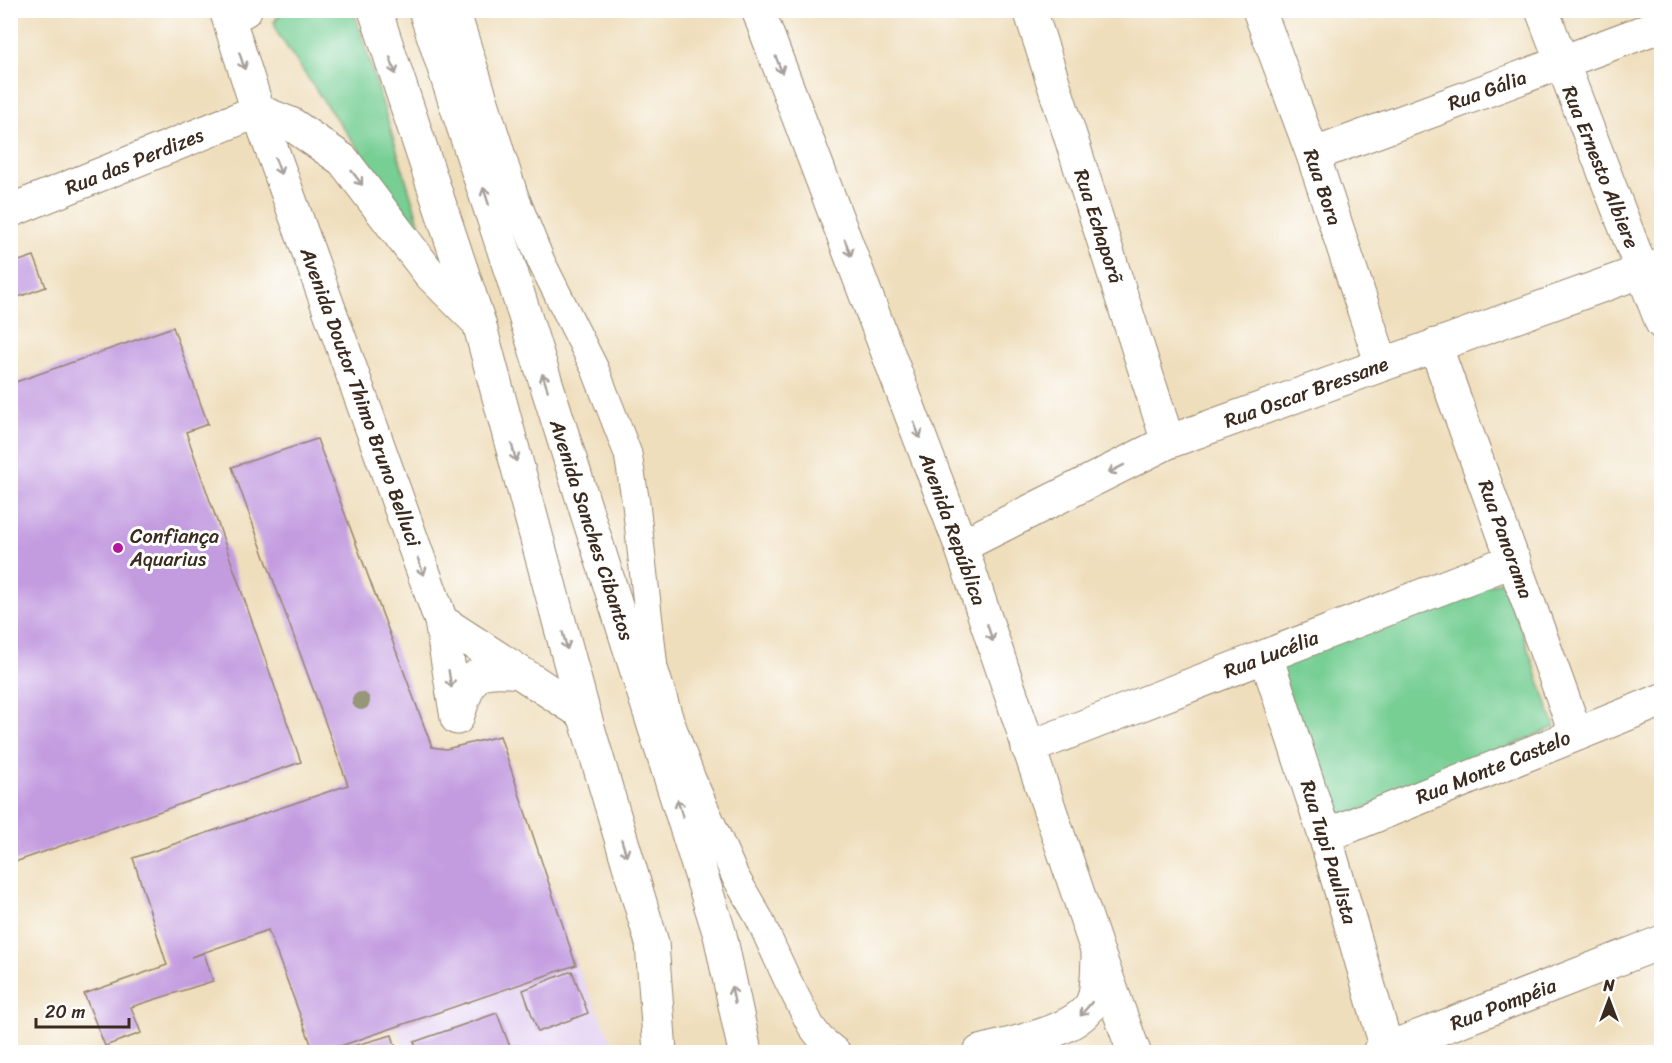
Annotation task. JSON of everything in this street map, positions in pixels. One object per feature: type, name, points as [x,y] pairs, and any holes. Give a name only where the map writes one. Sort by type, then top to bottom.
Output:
[{"type":"street","points":[[375,10],[479,323],[584,714],[652,943],[660,1053]]},
{"type":"street","name":"Avenida Sanches Cibantos","points":[[425,10],[512,275],[720,935],[746,1053]]},
{"type":"street","points":[[456,10],[514,194],[541,261],[595,369],[628,454],[636,504],[654,668],[669,717],[692,779],[735,876],[759,918],[786,979],[811,1026],[821,1039],[837,1053]]},
{"type":"street","name":"Avenida República","points":[[758,10],[961,546],[1028,748],[1134,1053]]},
{"type":"street","name":"Rua Echaporã","points":[[1030,10],[1168,442]]},
{"type":"street","name":"Rua Bora","points":[[1259,10],[1313,155],[1382,365]]},
{"type":"street","name":"Rua Ernesto Albiere","points":[[1542,10],[1560,63],[1652,267],[1662,322]]},
{"type":"street","name":"Avenida Doutor Thimo Bruno Belluci","points":[[233,13],[258,111],[441,621],[457,718],[467,687],[477,675],[494,670],[519,672]]},
{"type":"street","name":"Rua Gália","points":[[1313,155],[1662,25]]},
{"type":"street","points":[[258,111],[291,124],[343,160],[429,273],[479,323]]},
{"type":"street","name":"Rua das Perdizes","points":[[10,211],[258,111]]},
{"type":"street","name":"Rua Oscar Bressane","points":[[961,546],[1168,442],[1652,267]]},
{"type":"street","name":"Rua Panorama","points":[[1435,345],[1576,734]]},
{"type":"street","name":"Rua Lucélia","points":[[1028,748],[1514,560]]},
{"type":"street","points":[[441,621],[584,714]]},
{"type":"street","name":"Rua Tupi Paulista","points":[[1266,656],[1325,836],[1383,1051]]},
{"type":"street","name":"Rua Monte Castelo","points":[[1325,836],[1662,700]]},
{"type":"street","name":"Rua Pompéia","points":[[1383,1051],[1659,951]]},
{"type":"street","points":[[980,1053],[1048,1032],[1076,1020],[1092,1004],[1096,986],[1098,953]]},
{"type":"shaded area","points":[[576,965],[617,1052],[405,1052],[397,1028]]},
{"type":"green space","points":[[282,11],[354,11],[423,235],[329,109],[278,34],[274,22]]},
{"type":"green space","points":[[1504,580],[1555,727],[1334,822],[1275,660]]},
{"type":"building","points":[[34,256],[46,287],[10,300],[10,264]]},
{"type":"building","name":"Confiança Aquarius","points":[[173,327],[208,424],[186,432],[301,762],[12,863],[10,858],[10,384]]},
{"type":"building","name":"Confiança Aquarius","points":[[317,439],[432,747],[446,749],[500,736],[576,965],[323,1052],[314,1052],[268,930],[191,957],[204,953],[213,981],[131,1007],[141,1033],[105,1046],[84,994],[167,965],[133,858],[348,785],[232,467]]},
{"type":"building","points":[[572,971],[588,1013],[538,1032],[523,990]]},
{"type":"building","points":[[497,1013],[512,1052],[418,1052],[414,1042]]},
{"type":"building","points":[[392,1035],[397,1052],[332,1052]]},
{"type":"place","name":"Confiança Aquarius","points":[[118,548]]}]
